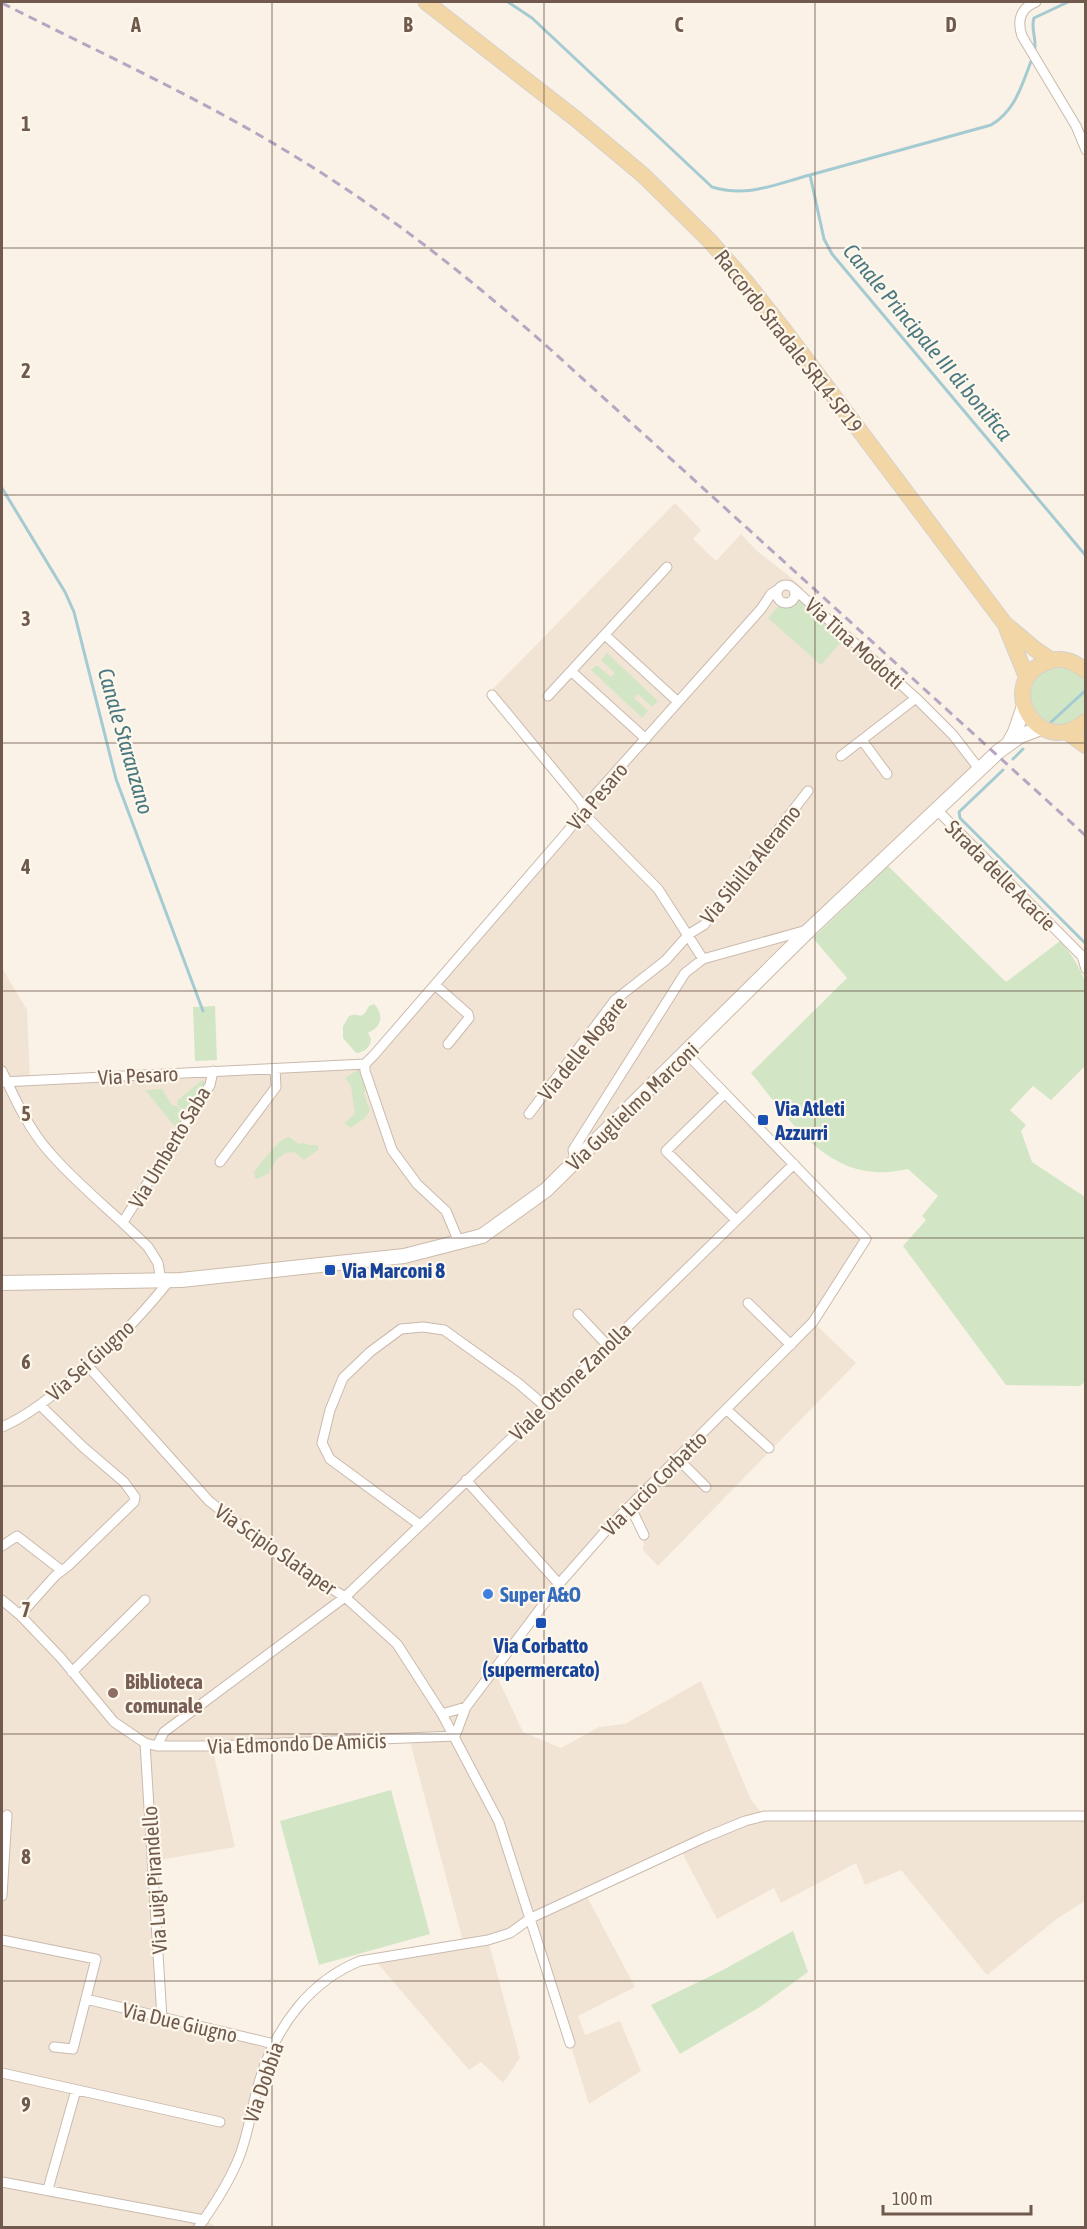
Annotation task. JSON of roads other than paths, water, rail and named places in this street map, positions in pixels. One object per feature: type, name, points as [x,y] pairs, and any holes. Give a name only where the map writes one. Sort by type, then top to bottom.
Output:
[{"type":"main road","name":"Raccordo Stradale SR14-SP19","points":[[426,2],[622,156],[709,240],[784,330],[1005,624],[1035,650],[1051,660],[1068,660],[1082,664]]},
{"type":"main road","name":"Raccordo Stradale SR14-SP19","points":[[1005,624],[1027,678],[1022,697],[1024,706]]},
{"type":"main road","points":[[1027,678],[1033,670],[1051,660]]},
{"type":"main road","points":[[1024,706],[1034,723],[1041,728],[1058,733],[1067,732],[1086,721]]},
{"type":"main road","points":[[1067,732],[1086,746]]},
{"type":"street","points":[[1036,2],[1023,11],[1019,19],[1022,36],[1076,126],[1086,150]]},
{"type":"street","points":[[548,696],[667,567]]},
{"type":"street","points":[[780,600],[777,597],[777,590],[787,585],[793,588]]},
{"type":"street","name":"Via Pesaro","points":[[761,609],[780,600],[787,603],[793,599],[795,594],[793,588]]},
{"type":"street","name":"Via Tina Modotti","points":[[793,588],[916,698],[953,735],[980,770]]},
{"type":"street","name":"Via Pesaro","points":[[3,1081],[365,1064],[585,811],[596,794],[761,609],[771,594],[777,590]]},
{"type":"street","points":[[605,635],[678,702]]},
{"type":"street","points":[[572,671],[646,739]]},
{"type":"street","points":[[492,695],[581,803],[587,817],[658,889],[703,959]]},
{"type":"street","name":"Via Tina Modotti","points":[[841,756],[916,698]]},
{"type":"street","name":"Via Guglielmo Marconi","points":[[1009,743],[1024,706]]},
{"type":"street","name":"Via Guglielmo Marconi","points":[[2,1283],[165,1281],[404,1256],[482,1236],[546,1190],[809,930],[1009,743],[1041,728]]},
{"type":"street","points":[[862,740],[887,774]]},
{"type":"street","name":"Via Sibilla Aleramo","points":[[689,934],[704,925],[808,791]]},
{"type":"street","name":"Strada delle Acacie","points":[[938,811],[1082,956],[1086,969]]},
{"type":"street","points":[[575,1161],[573,1150],[685,973],[703,959],[809,930]]},
{"type":"street","name":"Via delle Nogare","points":[[529,1114],[615,1000],[666,960],[689,934]]},
{"type":"street","points":[[435,985],[468,1014],[469,1018],[448,1044]]},
{"type":"street","points":[[686,1053],[794,1164]]},
{"type":"street","points":[[365,1064],[365,1071],[392,1150],[417,1184],[446,1211],[459,1242]]},
{"type":"street","points":[[220,1162],[276,1088],[275,1069]]},
{"type":"street","points":[[2,1071],[3,1081],[50,1154],[123,1222],[152,1254],[165,1281]]},
{"type":"street","name":"Via Umberto Saba","points":[[123,1222],[210,1085],[213,1071]]},
{"type":"street","points":[[725,1093],[666,1151],[736,1220]]},
{"type":"street","name":"Viale Ottone Zanolla","points":[[157,1746],[164,1732],[345,1597],[608,1346],[794,1164]]},
{"type":"street","name":"Via Lucio Corbatto","points":[[455,1736],[466,1707],[560,1584],[630,1506],[813,1322],[866,1239],[794,1164]]},
{"type":"street","name":"Via Sei Giugno","points":[[2,1427],[40,1405],[88,1366],[145,1311],[165,1281]]},
{"type":"street","points":[[748,1303],[791,1345]]},
{"type":"street","points":[[578,1314],[608,1346]]},
{"type":"street","points":[[420,1525],[330,1459],[322,1443],[330,1410],[343,1378],[370,1352],[401,1329],[423,1327],[444,1330],[518,1383],[545,1406]]},
{"type":"street","name":"Via Scipio Slataper","points":[[88,1366],[209,1501],[282,1558],[345,1597],[397,1644],[455,1736]]},
{"type":"street","points":[[20,1614],[61,1570],[68,1566],[134,1502],[135,1497],[124,1482],[83,1447],[40,1405]]},
{"type":"street","points":[[727,1410],[769,1448]]},
{"type":"street","points":[[677,1458],[706,1487]]},
{"type":"street","points":[[466,1480],[560,1584]]},
{"type":"street","points":[[630,1506],[644,1535]]},
{"type":"street","points":[[2,1546],[17,1536],[61,1570]]},
{"type":"street","name":"Via Edmondo De Amicis","points":[[2,1600],[20,1614],[114,1722],[145,1743],[157,1746],[212,1746],[455,1736]]},
{"type":"street","points":[[72,1672],[145,1600]]},
{"type":"street","points":[[442,1714],[466,1707]]},
{"type":"street","points":[[455,1736],[499,1822],[570,2043]]},
{"type":"street","name":"Via Luigi Pirandello","points":[[145,1743],[162,2018]]},
{"type":"street","points":[[2,1896],[8,1815]]},
{"type":"street","name":"Via Dobbia","points":[[201,2224],[238,2159],[261,2076],[281,2030],[301,2003],[326,1978],[342,1968],[360,1961],[488,1940],[510,1933],[531,1918],[706,1837],[764,1816],[1086,1816]]},
{"type":"street","points":[[2,1940],[96,1959],[73,2049],[54,2047]]},
{"type":"street","name":"Via Due Giugno","points":[[86,1999],[274,2044]]},
{"type":"street","points":[[2,2073],[220,2122]]},
{"type":"street","points":[[48,2189],[76,2090]]},
{"type":"street","points":[[2,2182],[48,2189],[201,2224]]},
{"type":"waterway","name":"Canale Principale III di bonifica","points":[[508,2],[532,18],[712,187],[725,190],[750,190],[810,175],[824,239],[832,254],[1086,556]]},
{"type":"waterway","points":[[1034,53],[1034,18],[1068,2]]},
{"type":"waterway","points":[[810,175],[991,125],[1000,119],[1012,104],[1032,59]]},
{"type":"waterway","name":"Canale Staranzano","points":[[2,488],[65,592],[74,612],[116,779],[203,1011]]},
{"type":"waterway","name":"Canale Principale III di bonifica","points":[[1049,724],[1086,690]]},
{"type":"waterway","name":"Canale Principale III di bonifica","points":[[1013,759],[1023,749]]},
{"type":"waterway","name":"Canale Principale III di bonifica","points":[[1003,770],[959,812],[960,818],[1086,944]]},
{"type":"railway","points":[[2,3],[188,96],[260,136],[330,178],[428,247],[550,349],[1086,836]]},
{"type":"place","name":"Via Atleti Azzurri","points":[[763,1120]]},
{"type":"place","name":"Via Marconi 8","points":[[330,1270]]},
{"type":"place","name":"Super A&O","points":[[488,1594]]},
{"type":"place","name":"Via Corbatto (supermercato)","points":[[541,1623]]},
{"type":"place","name":"Biblioteca comunale","points":[[113,1693]]}]
